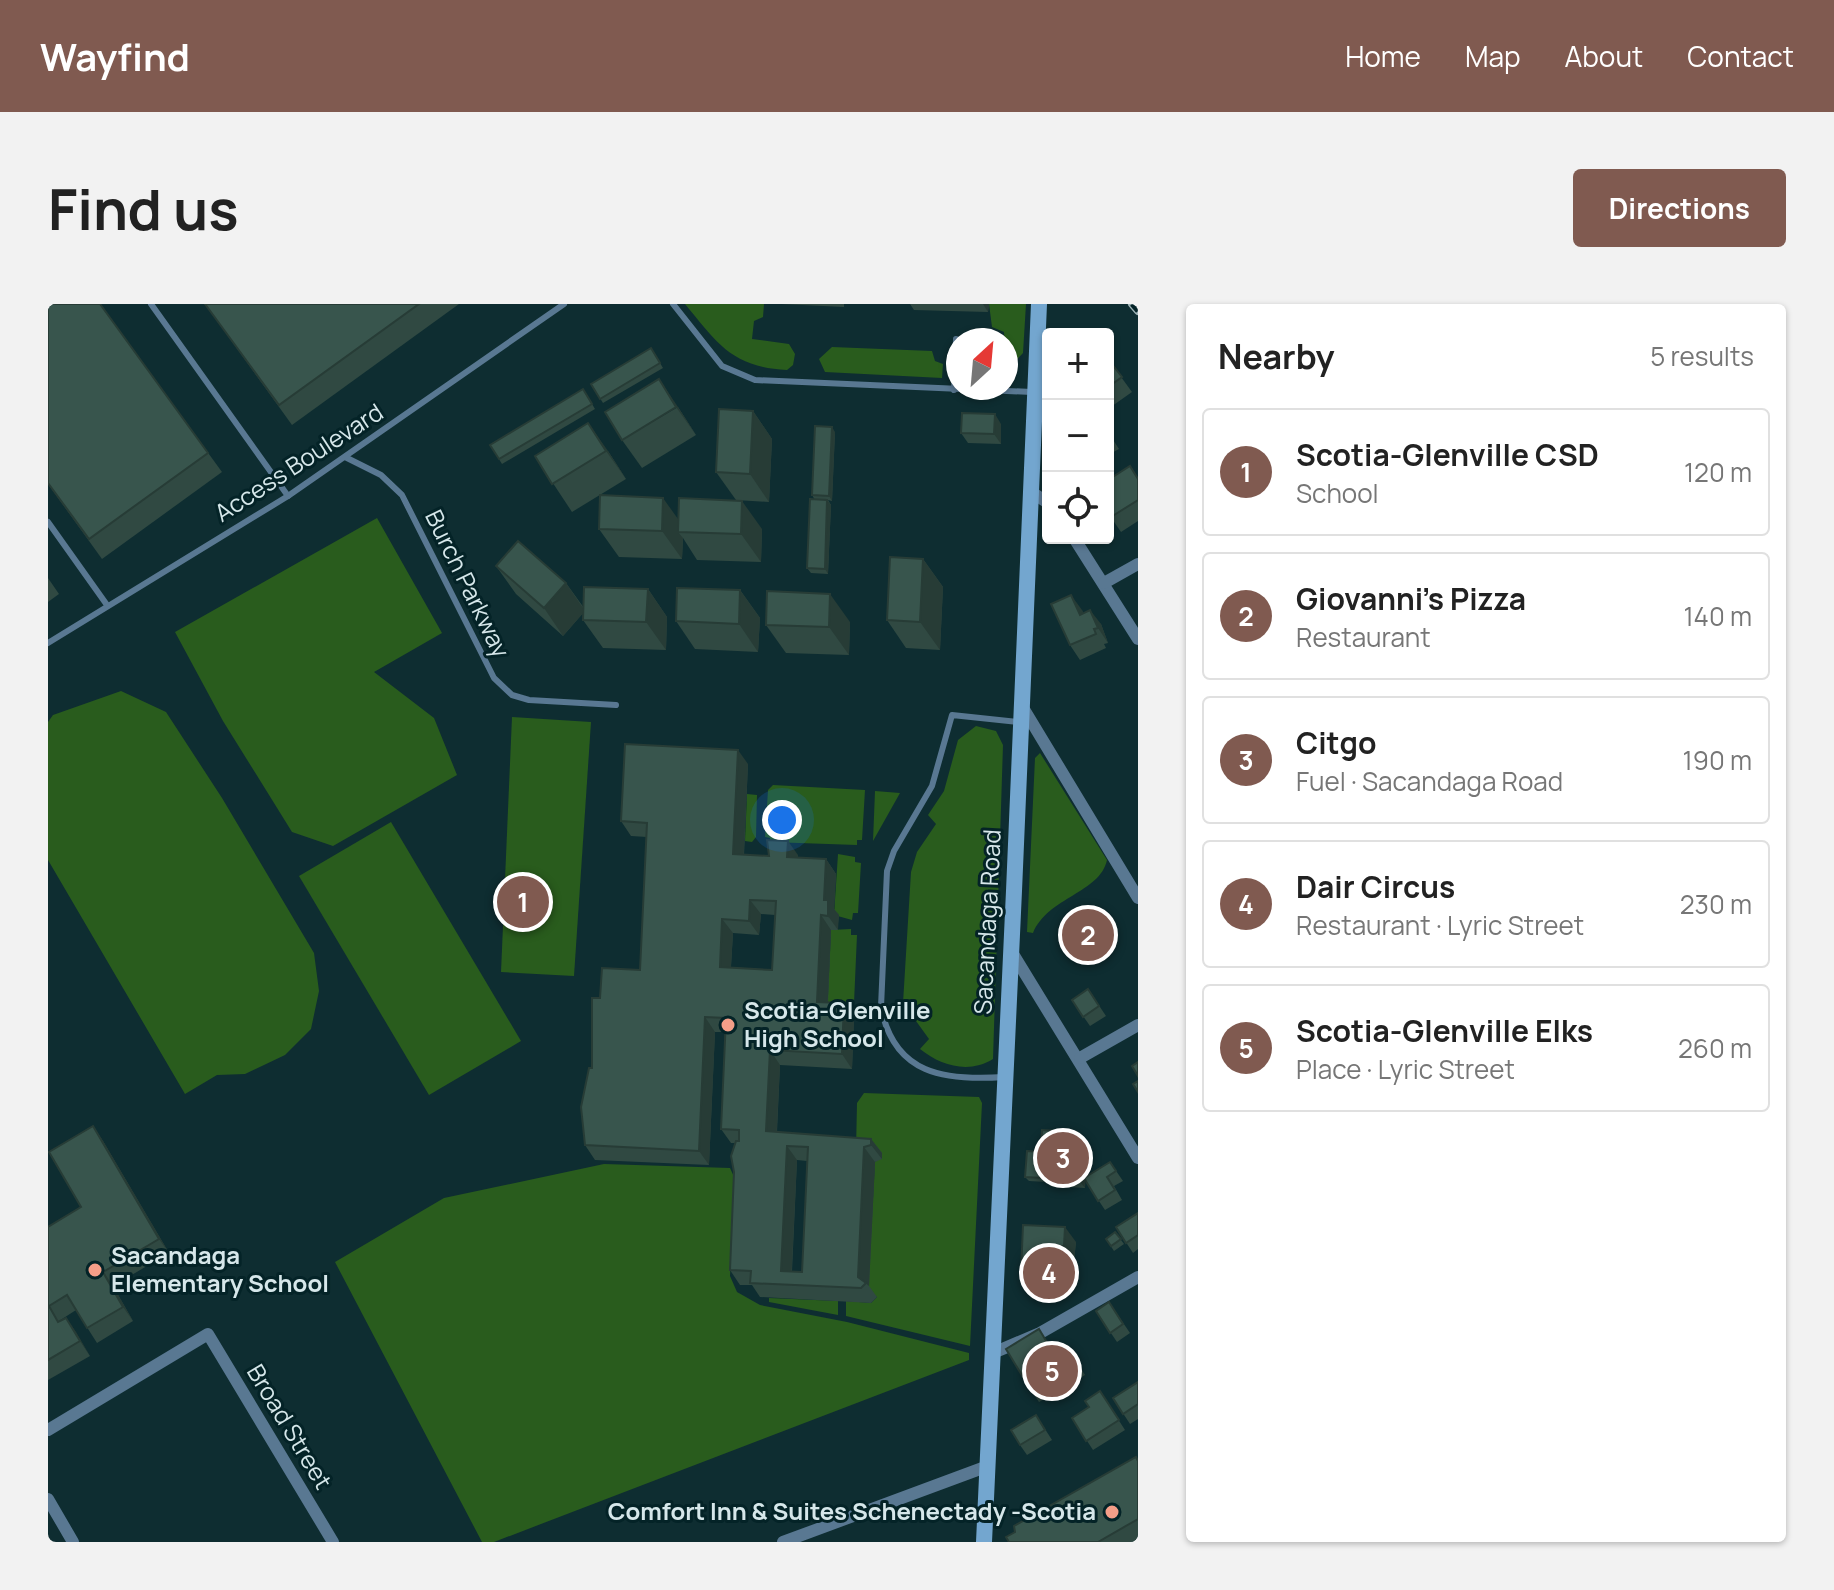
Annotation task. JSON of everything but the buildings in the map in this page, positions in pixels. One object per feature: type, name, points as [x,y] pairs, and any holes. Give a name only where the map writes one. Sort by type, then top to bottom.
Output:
[{"type":"main road","name":"Sacandaga Road","points":[[984,1542],[1004,1077],[1013,954],[1019,722],[1033,493],[1039,304]]},
{"type":"street","points":[[1033,493],[1042,499]]},
{"type":"street","points":[[1078,544],[1138,639]]},
{"type":"street","points":[[1104,583],[1138,564]]},
{"type":"street","points":[[1020,704],[1138,898]]},
{"type":"street","points":[[1013,954],[1080,1058],[1138,1158]]},
{"type":"street","points":[[1080,1058],[1138,1025]]},
{"type":"street","points":[[993,1353],[1040,1333],[1138,1277]]},
{"type":"street","name":"Broad Street","points":[[48,1430],[208,1334],[333,1542]]},
{"type":"street","points":[[783,1542],[988,1466]]},
{"type":"street","points":[[48,1499],[73,1542]]},
{"type":"lane","points":[[151,304],[288,496]]},
{"type":"lane","name":"Access Boulevard","points":[[48,643],[288,496],[564,304]]},
{"type":"lane","points":[[673,304],[710,354],[738,375],[755,380],[946,390]]},
{"type":"lane","points":[[1018,392],[1035,392]]},
{"type":"lane","name":"Burch Parkway","points":[[345,457],[381,475],[402,495],[494,678],[512,695],[529,700],[616,705]]},
{"type":"lane","points":[[48,522],[107,605]]},
{"type":"lane","points":[[1004,1077],[963,1080],[934,1075],[911,1061],[898,1048],[885,1030],[881,1007],[887,871],[894,851],[932,786],[952,715],[1019,722]]},
{"type":"green space","points":[[685,304],[764,304],[763,317],[754,321],[752,339],[789,344],[795,354],[793,365],[787,370],[768,368],[739,358],[717,342]]},
{"type":"green space","points":[[989,304],[1026,304],[1023,353],[1018,358],[1018,328],[992,327]]},
{"type":"green space","points":[[832,347],[932,351],[935,361],[943,364],[942,378],[825,372],[819,359]]},
{"type":"green space","points":[[377,518],[442,633],[374,672],[434,718],[457,775],[333,846],[292,832],[223,721],[175,632]]},
{"type":"green space","points":[[121,691],[166,712],[222,798],[314,953],[319,991],[311,1029],[285,1055],[245,1074],[217,1075],[185,1094],[48,860],[48,722],[53,715]]},
{"type":"green space","points":[[512,717],[591,722],[574,976],[501,972]]},
{"type":"green space","points":[[976,726],[996,731],[1003,745],[993,1059],[965,1067],[946,1064],[920,1049],[929,1039],[903,1003],[911,872],[917,852],[936,824],[928,815],[944,791],[958,740]]},
{"type":"green space","points":[[1040,753],[1107,860],[1095,880],[1050,911],[1033,933],[1027,932],[1035,758]]},
{"type":"green space","points":[[773,785],[865,790],[862,840],[857,840],[857,845],[770,842],[770,838],[765,837],[768,790]]},
{"type":"green space","points":[[875,791],[900,793],[873,841]]},
{"type":"green space","points":[[747,794],[757,795],[756,837],[752,842],[745,841]]},
{"type":"green space","points":[[391,822],[521,1041],[429,1095],[299,876]]},
{"type":"green space","points":[[838,854],[855,857],[855,862],[861,863],[858,913],[853,913],[852,920],[834,915]]},
{"type":"green space","points":[[851,929],[851,935],[857,935],[854,1003],[827,1017],[831,930]]},
{"type":"green space","points":[[864,1093],[979,1097],[982,1103],[970,1346],[846,1316],[846,1301],[871,1303],[877,1297],[868,1291],[875,1162],[882,1156],[856,1150],[857,1103]]},
{"type":"green space","points":[[604,1164],[730,1168],[735,1179],[730,1276],[737,1292],[760,1305],[847,1322],[969,1353],[969,1360],[494,1542],[482,1542],[335,1262],[444,1198]]},
{"type":"green space","points":[[769,1298],[838,1301],[838,1315],[769,1302]]},
{"type":"railway","points":[[1132,304],[1138,311]]},
{"type":"place","name":"Scotia-Glenville CSD","points":[[523,902]]},
{"type":"place","name":"Giovanni's Pizza","points":[[1088,935]]},
{"type":"place","name":"Scotia-Glenville High School","points":[[728,1025]]},
{"type":"place","name":"Citgo","points":[[1063,1158]]},
{"type":"place","name":"Sacandaga Elementary School","points":[[95,1270]]},
{"type":"place","name":"Dair Circus","points":[[1049,1273]]},
{"type":"place","name":"Scotia-Glenville Elks","points":[[1052,1371]]},
{"type":"place","name":"Comfort Inn & Suites Schenectady -Scotia","points":[[1112,1512]]}]
